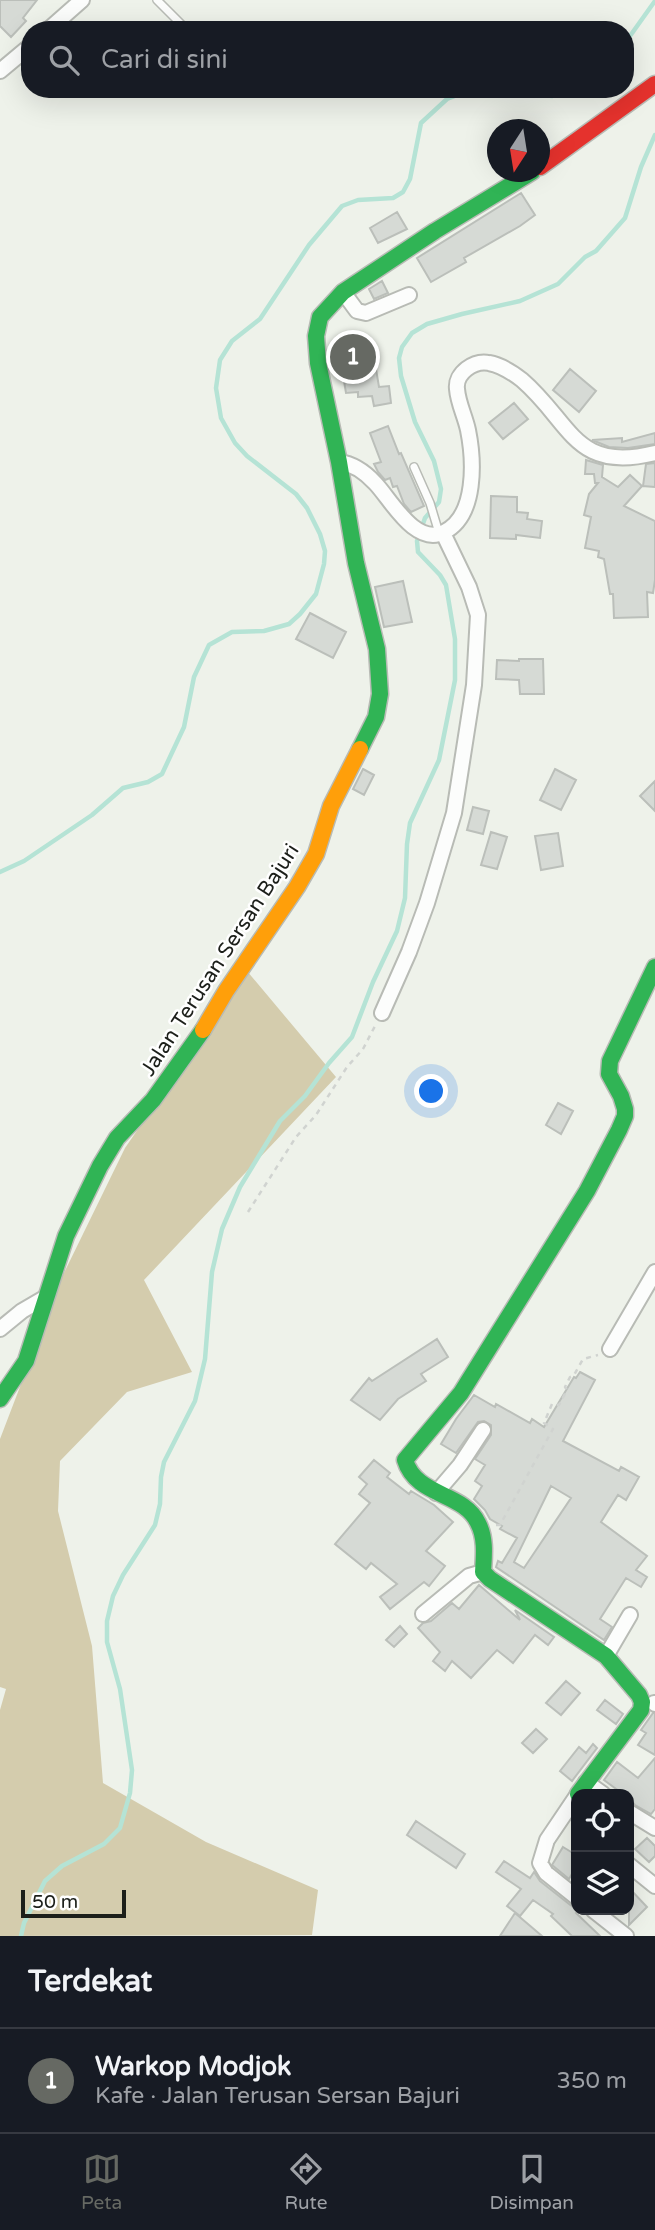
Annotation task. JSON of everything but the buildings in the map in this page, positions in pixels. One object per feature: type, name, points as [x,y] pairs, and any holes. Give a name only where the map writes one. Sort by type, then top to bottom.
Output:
[{"type":"main road","points":[[550,160],[655,84]]},
{"type":"main road","name":"Jalan Terusan Sersan Bajuri","points":[[0,1399],[26,1361],[66,1236],[100,1166],[117,1138],[153,1100],[199,1037],[226,991],[297,887],[316,854],[331,806],[376,717],[380,694],[377,649],[356,563],[340,462],[318,363],[316,336],[320,317],[343,292],[516,182]]},
{"type":"main road","points":[[582,1789],[641,1710],[652,1703],[606,1656],[490,1580],[483,1572],[483,1538],[477,1520],[471,1512],[436,1493],[411,1473],[405,1460],[461,1393],[587,1191],[619,1130],[625,1109],[609,1074],[610,1061],[655,967]]},
{"type":"street","points":[[58,21],[82,0]]},
{"type":"street","points":[[0,71],[21,54]]},
{"type":"street","points":[[343,292],[356,311],[366,313],[409,295]]},
{"type":"street","points":[[340,462],[352,464],[376,484],[392,507],[411,525],[430,534],[441,533],[457,521],[468,503],[472,473],[468,432],[457,379],[477,363],[489,363],[511,371],[530,387],[561,424],[590,452],[608,458],[637,458],[655,453]]},
{"type":"street","points":[[382,1013],[410,952],[454,813],[474,685],[478,615],[469,587],[441,533]]},
{"type":"street","points":[[610,1349],[655,1272]]},
{"type":"street","points":[[0,1329],[22,1311],[46,1297]]},
{"type":"street","points":[[436,1493],[460,1465],[482,1430]]},
{"type":"street","points":[[423,1614],[469,1576],[483,1572]]},
{"type":"street","points":[[606,1656],[630,1615]]},
{"type":"street","points":[[571,1804],[547,1840],[540,1863],[546,1873],[571,1893]]},
{"type":"street","points":[[634,1815],[655,1828]]},
{"type":"street","points":[[634,1869],[655,1886]]},
{"type":"street","points":[[599,1915],[626,1936]]},
{"type":"lane","points":[[157,0],[178,21]]},
{"type":"lane","points":[[414,467],[441,533]]},
{"type":"path","points":[[248,1212],[296,1137],[316,1115],[347,1067],[363,1049],[382,1013]]},
{"type":"path","points":[[483,1538],[492,1524],[499,1525],[553,1429],[544,1423],[552,1404],[559,1405],[563,1398],[570,1377],[574,1376],[583,1359],[610,1349]]},
{"type":"shaded area","points":[[247,971],[336,1077],[144,1280],[192,1372],[127,1392],[60,1461],[58,1511],[92,1646],[103,1783],[206,1842],[318,1890],[312,1935],[0,1936],[0,1710],[6,1689],[0,1687],[0,1439],[62,1277],[125,1148]]},
{"type":"waterway","points":[[634,30],[655,1]]},
{"type":"waterway","points":[[0,872],[24,861],[92,815],[123,788],[148,782],[162,774],[184,727],[194,677],[209,645],[232,632],[264,631],[289,624],[316,594],[325,551],[320,534],[307,508],[296,494],[247,456],[235,443],[221,418],[216,388],[220,360],[232,341],[260,319],[309,245],[342,206],[358,200],[393,198],[403,192],[410,179],[421,123],[450,98]]},
{"type":"waterway","points":[[21,1936],[24,1923],[45,1881],[62,1866],[104,1844],[120,1828],[130,1793],[132,1770],[120,1689],[107,1642],[107,1621],[113,1596],[123,1575],[155,1525],[164,1462],[195,1401],[205,1359],[212,1272],[222,1229],[240,1187],[280,1121],[305,1096],[352,1037],[373,982],[397,931],[405,898],[410,823],[439,760],[455,680],[455,639],[446,585],[418,552],[417,541],[425,518],[439,502],[441,489],[434,461],[415,422],[401,376],[399,358],[402,347],[412,333],[427,324],[520,301],[558,284],[585,257],[596,251],[625,218],[641,167],[655,135]]},
{"type":"traffic: fast","points":[[360,749],[376,717],[380,694],[377,649],[356,563],[339,462],[318,363],[316,336],[320,317],[343,292],[516,182]]},
{"type":"traffic: fast","points":[[582,1789],[641,1710],[639,1695],[606,1656],[483,1572],[484,1547],[478,1523],[462,1505],[419,1481],[405,1460],[461,1393],[587,1191],[619,1130],[625,1109],[609,1074],[610,1061],[655,967]]},
{"type":"traffic: fast","points":[[0,1399],[26,1361],[66,1236],[100,1166],[117,1138],[153,1100],[203,1030]]},
{"type":"traffic: slow","points":[[203,1030],[316,854],[331,806],[360,749]]},
{"type":"traffic: jam","points":[[550,160],[655,84]]},
{"type":"place","name":"Warkop Modjok","points":[[353,357]]}]
